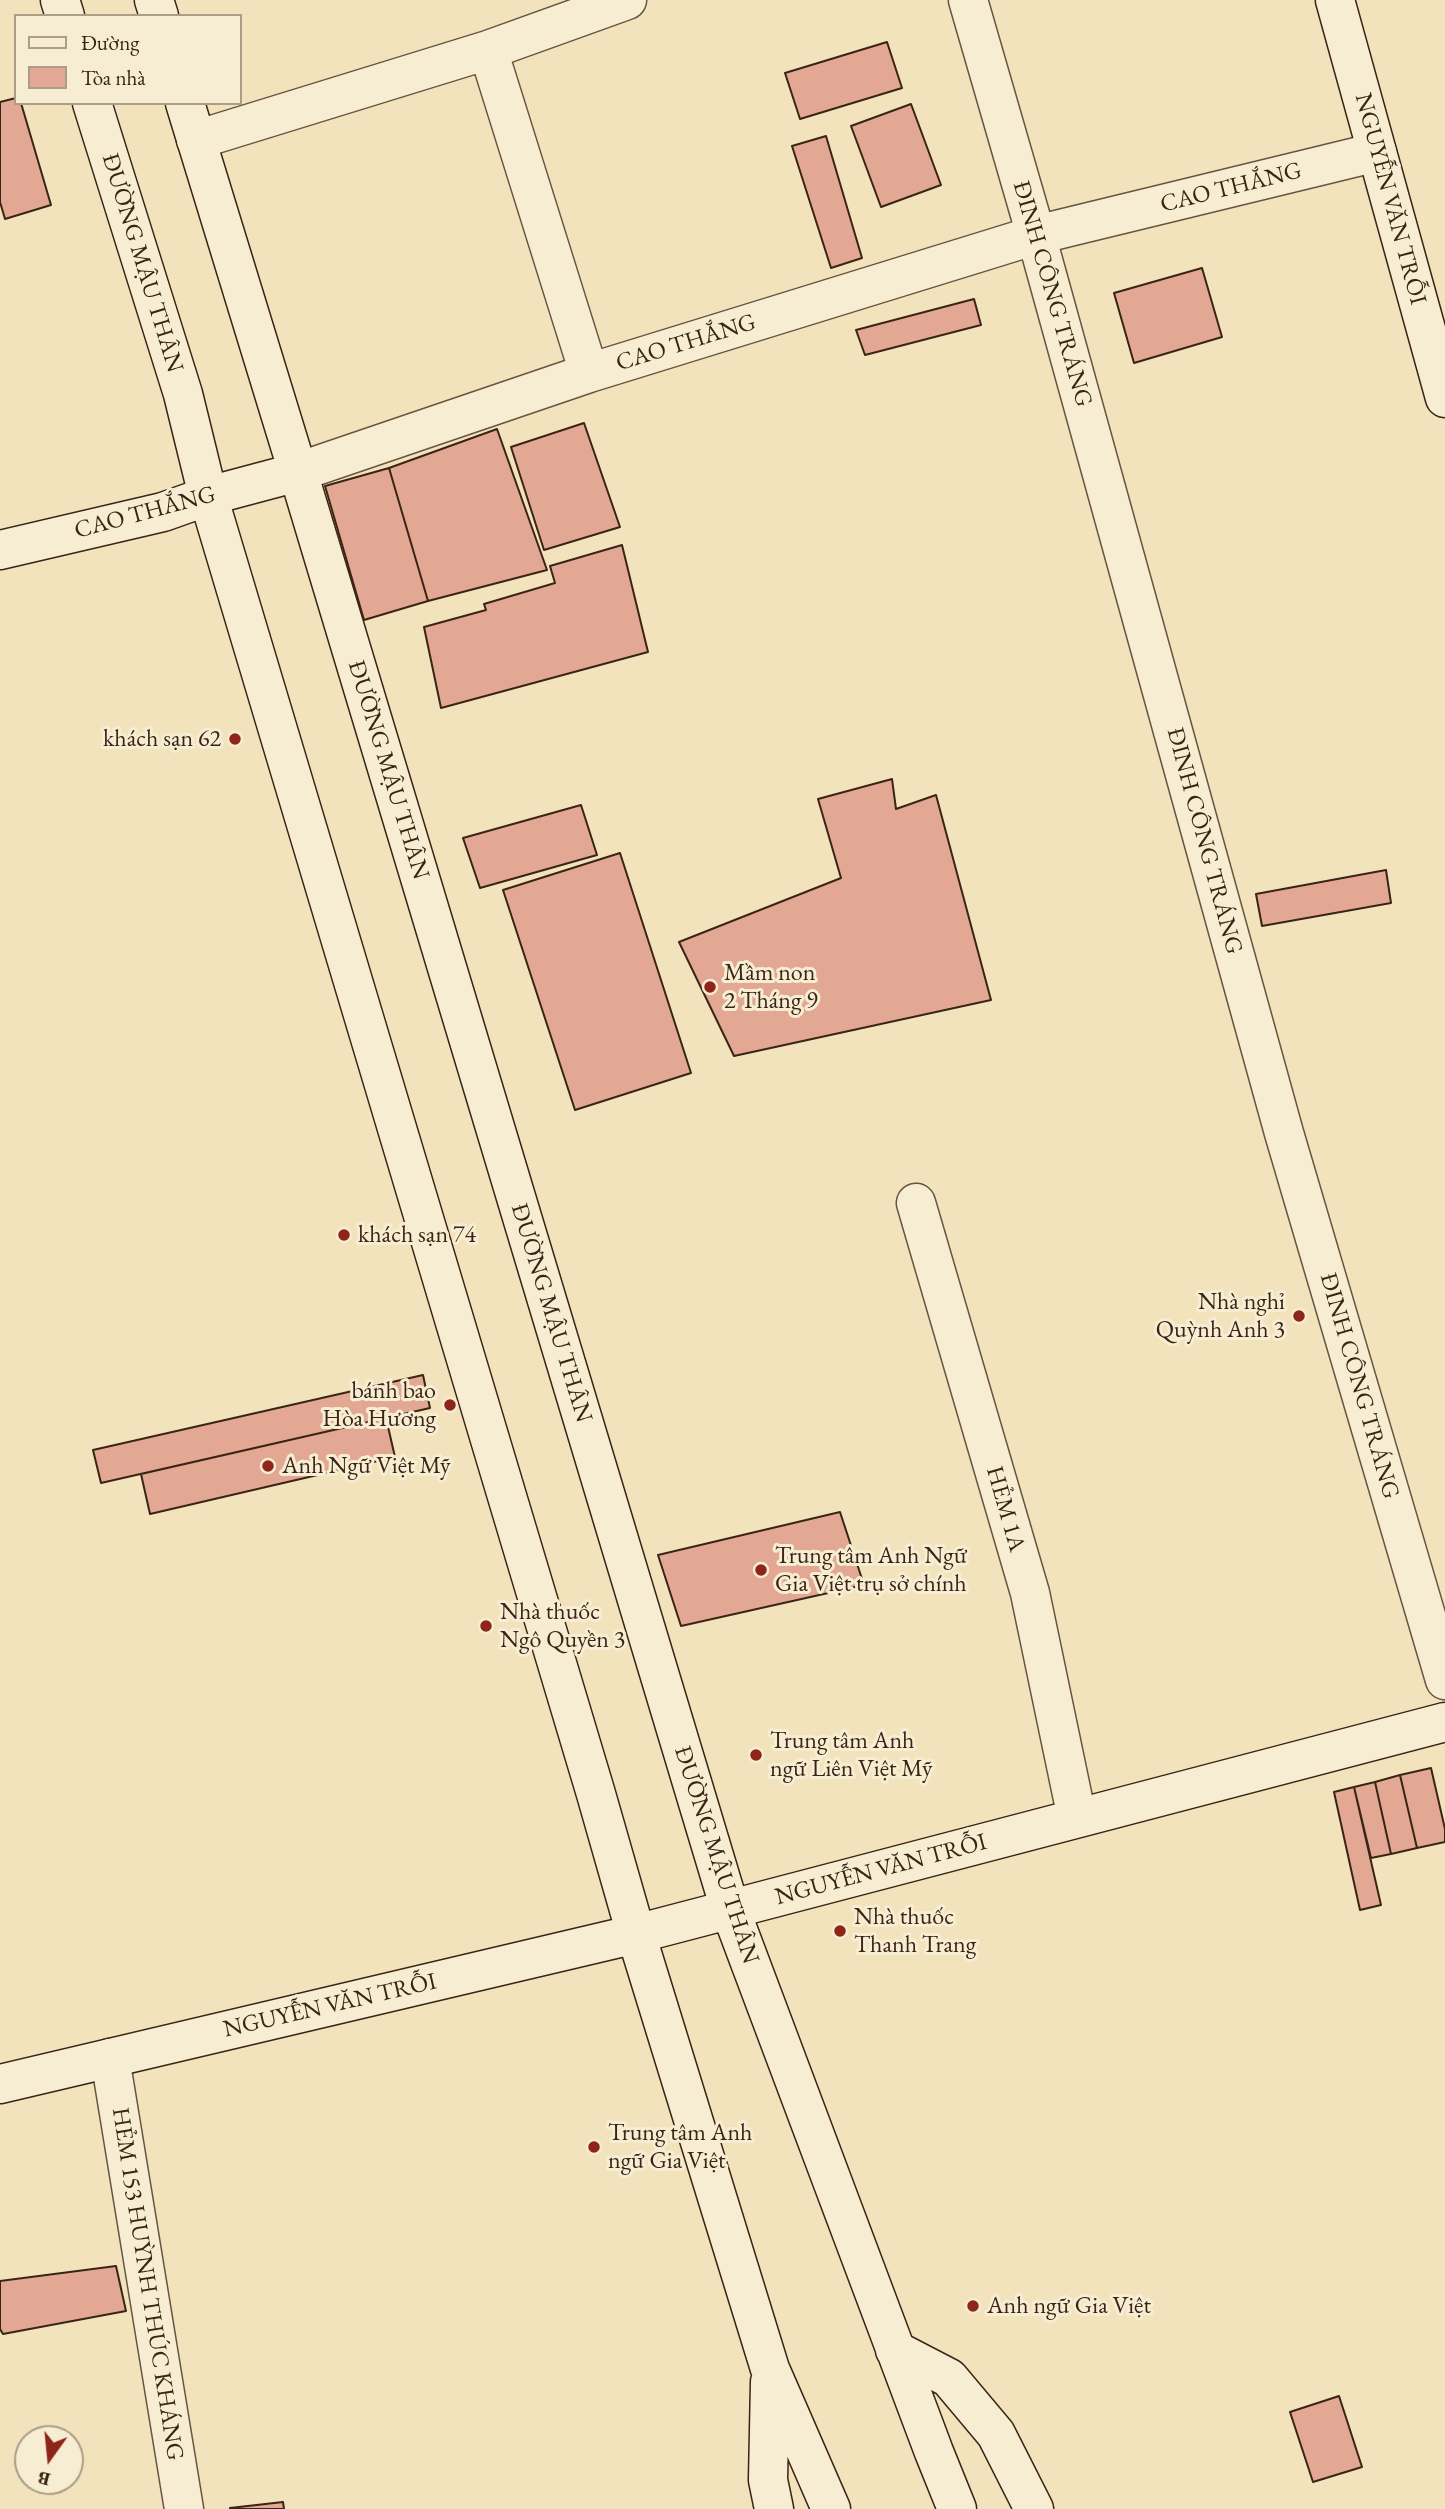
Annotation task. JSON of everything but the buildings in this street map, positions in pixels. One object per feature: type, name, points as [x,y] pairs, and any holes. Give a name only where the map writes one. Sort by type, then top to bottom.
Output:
[{"type":"street","points":[[196,140],[488,50],[627,0]]},
{"type":"street","name":"ĐINH CÔNG TRÁNG","points":[[968,0],[1036,235],[1284,1133],[1445,1680]]},
{"type":"street","name":"NGUYỄN VĂN TRỖI","points":[[1335,0],[1445,398]]},
{"type":"street","points":[[488,50],[589,373]]},
{"type":"street","name":"ĐƯỜNG MẬU THÂN","points":[[93,105],[183,394],[208,496],[636,1934],[770,2369],[831,2509]]},
{"type":"street","name":"ĐƯỜNG MẬU THÂN","points":[[186,105],[730,1909],[957,2509]]},
{"type":"street","name":"CAO THẮNG","points":[[0,550],[163,512],[208,496],[298,472],[589,373],[1036,235],[1377,152]]},
{"type":"street","name":"HẺM 1A","points":[[916,1203],[1030,1593],[1077,1818]]},
{"type":"street","name":"NGUYỄN VĂN TRỖI","points":[[0,2084],[636,1934],[1445,1722]]},
{"type":"street","name":"HẺM 153 HUỲNH THÚC KHÁNG","points":[[110,2058],[184,2509]]},
{"type":"street","points":[[895,2350],[949,2378],[996,2434],[1034,2509]]},
{"type":"street","points":[[770,2369],[768,2480],[774,2509]]},
{"type":"place","name":"khách sạn 62","points":[[235,739]]},
{"type":"place","name":"Mầm non 2 Tháng 9","points":[[710,987]]},
{"type":"place","name":"khách sạn 74","points":[[344,1235]]},
{"type":"place","name":"Nhà nghỉ Quỳnh Anh 3","points":[[1299,1316]]},
{"type":"place","name":"bánh bao Hòa Hương","points":[[450,1405]]},
{"type":"place","name":"Anh Ngữ Việt Mỹ","points":[[268,1466]]},
{"type":"place","name":"Trung tâm Anh Ngữ Gia Việt trụ sở chính","points":[[761,1570]]},
{"type":"place","name":"Nhà thuốc Ngô Quyền 3","points":[[486,1626]]},
{"type":"place","name":"Trung tâm Anh ngữ Liên Việt Mỹ","points":[[756,1755]]},
{"type":"place","name":"Nhà thuốc Thanh Trang","points":[[840,1931]]},
{"type":"place","name":"Trung tâm Anh ngữ Gia Việt","points":[[594,2147]]},
{"type":"place","name":"Anh ngữ Gia Việt","points":[[973,2306]]}]
